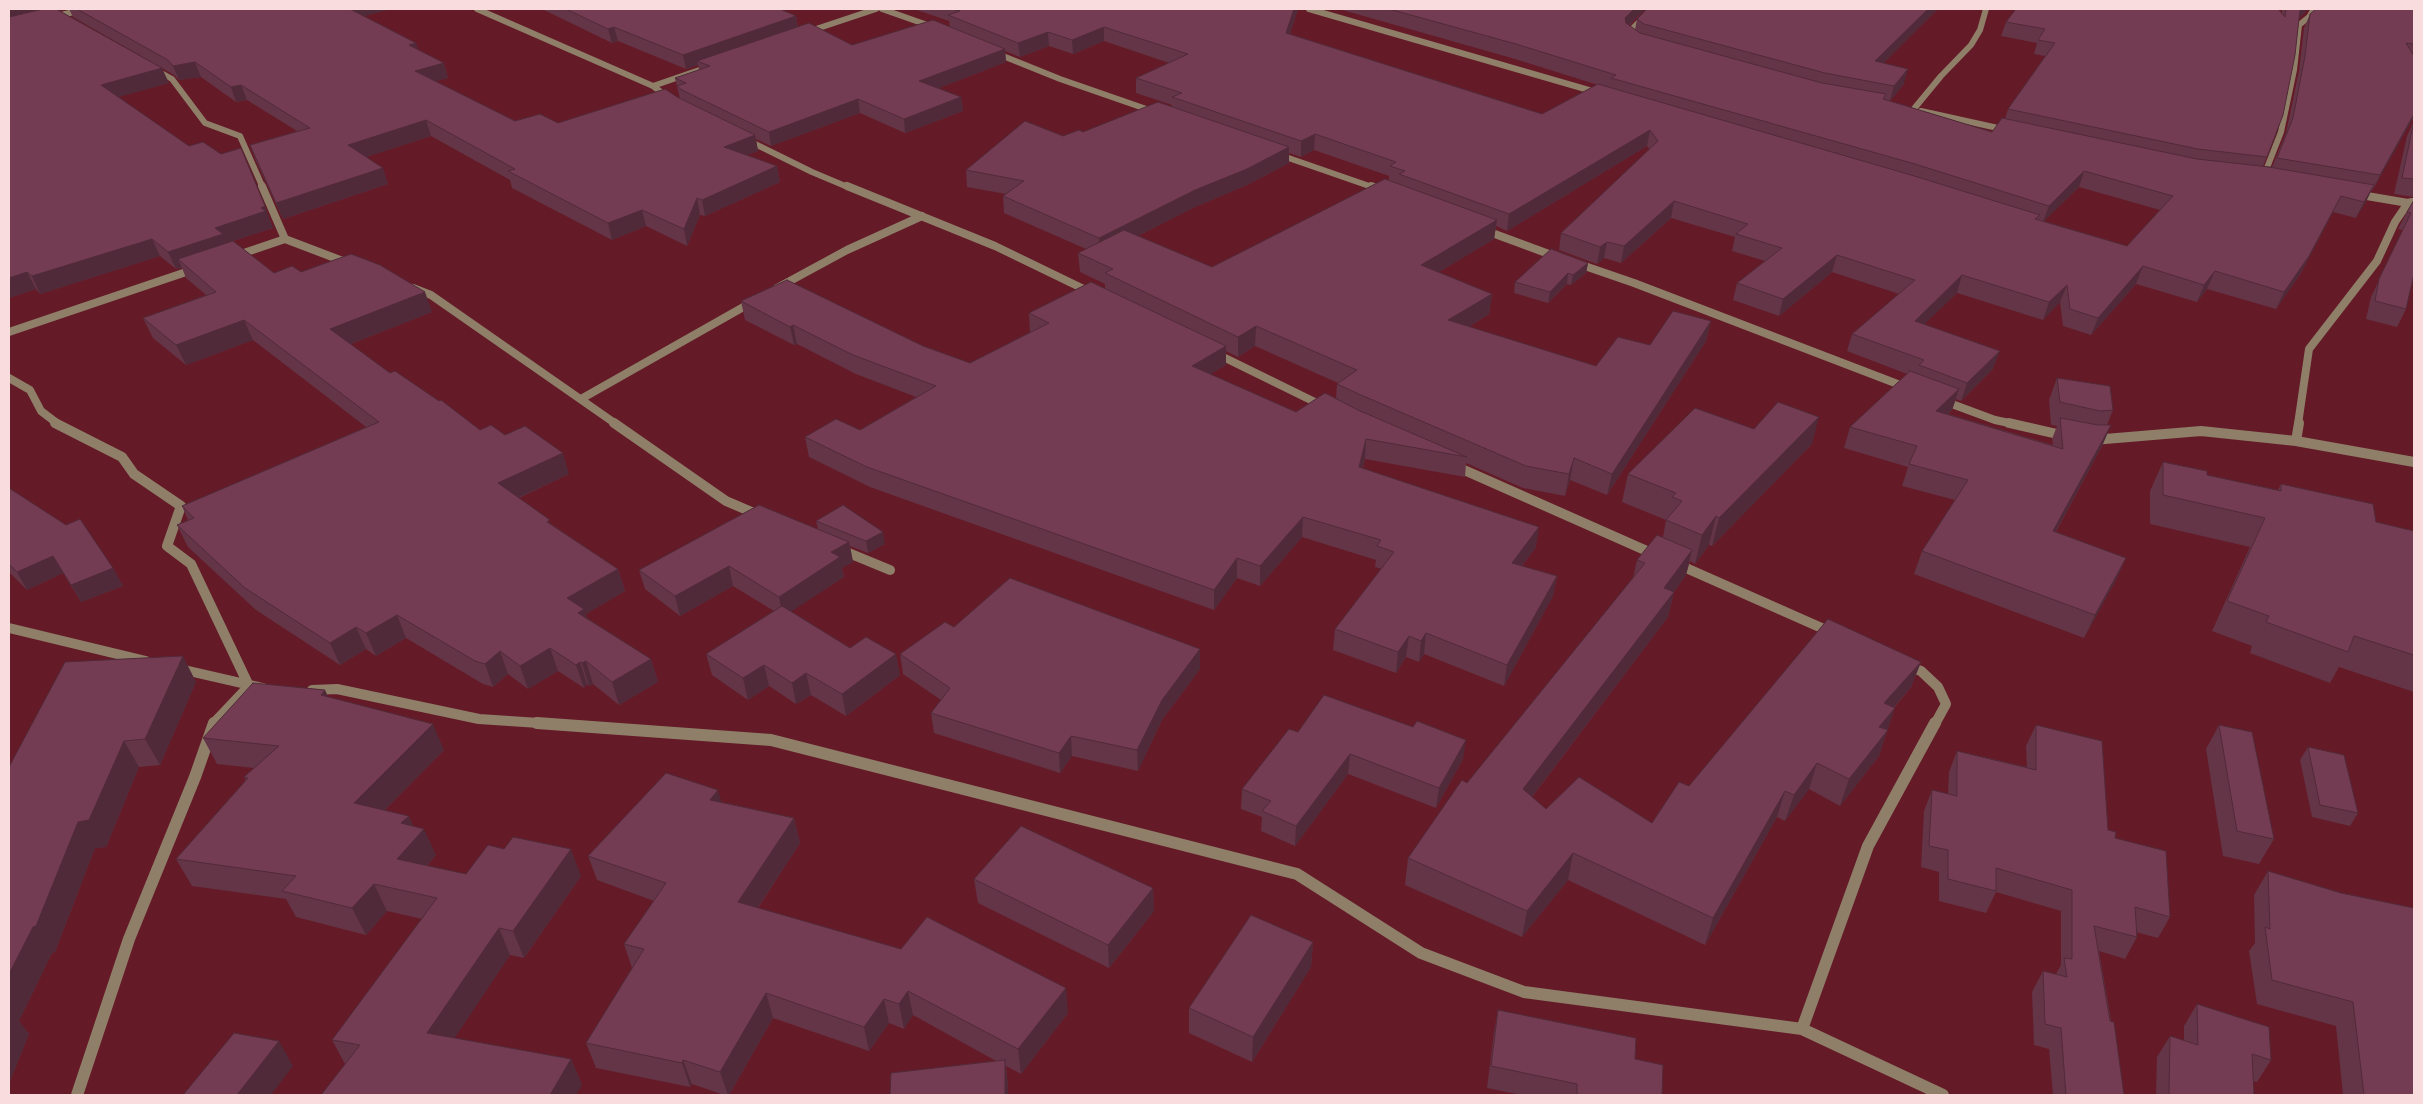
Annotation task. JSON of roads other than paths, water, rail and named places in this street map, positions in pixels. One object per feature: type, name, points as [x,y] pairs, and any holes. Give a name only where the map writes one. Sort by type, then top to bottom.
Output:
[{"type":"street","points":[[42,19],[86,9]]},
{"type":"street","points":[[476,9],[653,86],[675,102]]},
{"type":"street","points":[[795,36],[876,9]]},
{"type":"street","points":[[882,9],[942,30]]},
{"type":"street","points":[[1309,9],[1604,95]]},
{"type":"street","points":[[1639,43],[1627,34],[1652,9]]},
{"type":"street","points":[[1913,110],[1941,76],[1971,45],[1980,30],[1986,9]]},
{"type":"street","points":[[2263,178],[2281,132],[2294,70],[2299,24],[2310,17],[2314,9]]},
{"type":"street","points":[[59,15],[76,24]]},
{"type":"street","points":[[983,48],[1060,79],[1161,114]]},
{"type":"street","points":[[653,86],[715,64]]},
{"type":"street","points":[[148,66],[172,80],[205,123],[240,136],[286,239]]},
{"type":"street","points":[[1904,108],[2018,133]]},
{"type":"street","points":[[734,134],[812,172],[996,246],[1100,297]]},
{"type":"street","points":[[1272,152],[1392,194]]},
{"type":"street","points":[[2254,178],[2273,180]]},
{"type":"street","points":[[2350,194],[2412,203]]},
{"type":"street","points":[[2296,441],[2309,349],[2377,261],[2395,222],[2412,203]]},
{"type":"street","points":[[772,290],[847,250],[922,216]]},
{"type":"street","points":[[1474,226],[1563,259]]},
{"type":"street","points":[[230,258],[286,239],[358,267]]},
{"type":"street","points":[[1572,262],[1634,283],[1921,392]]},
{"type":"street","points":[[9,332],[203,267]]},
{"type":"street","points":[[404,284],[431,295],[726,501],[771,520]]},
{"type":"street","points":[[581,399],[764,295]]},
{"type":"street","points":[[1204,347],[1334,412]]},
{"type":"street","points":[[9,378],[30,390],[42,411],[55,424],[122,457],[134,474],[181,506],[167,546],[191,564],[249,686]]},
{"type":"street","points":[[1930,396],[1995,420],[2073,437]]},
{"type":"street","points":[[2082,438],[2111,440],[2201,431],[2296,441],[2414,462]]},
{"type":"street","points":[[1450,464],[1841,636]]},
{"type":"street","points":[[826,543],[890,570]]},
{"type":"street","points":[[9,628],[153,663]]},
{"type":"street","points":[[1802,1029],[1868,846],[1946,704],[1938,687],[1921,671],[1894,660]]},
{"type":"street","points":[[172,668],[249,686],[275,689]]},
{"type":"street","points":[[77,1095],[129,939],[195,777],[212,725],[249,686]]},
{"type":"street","points":[[301,691],[337,689],[479,719],[771,740],[1297,874],[1421,953],[1524,992],[1802,1029],[1943,1095]]}]
